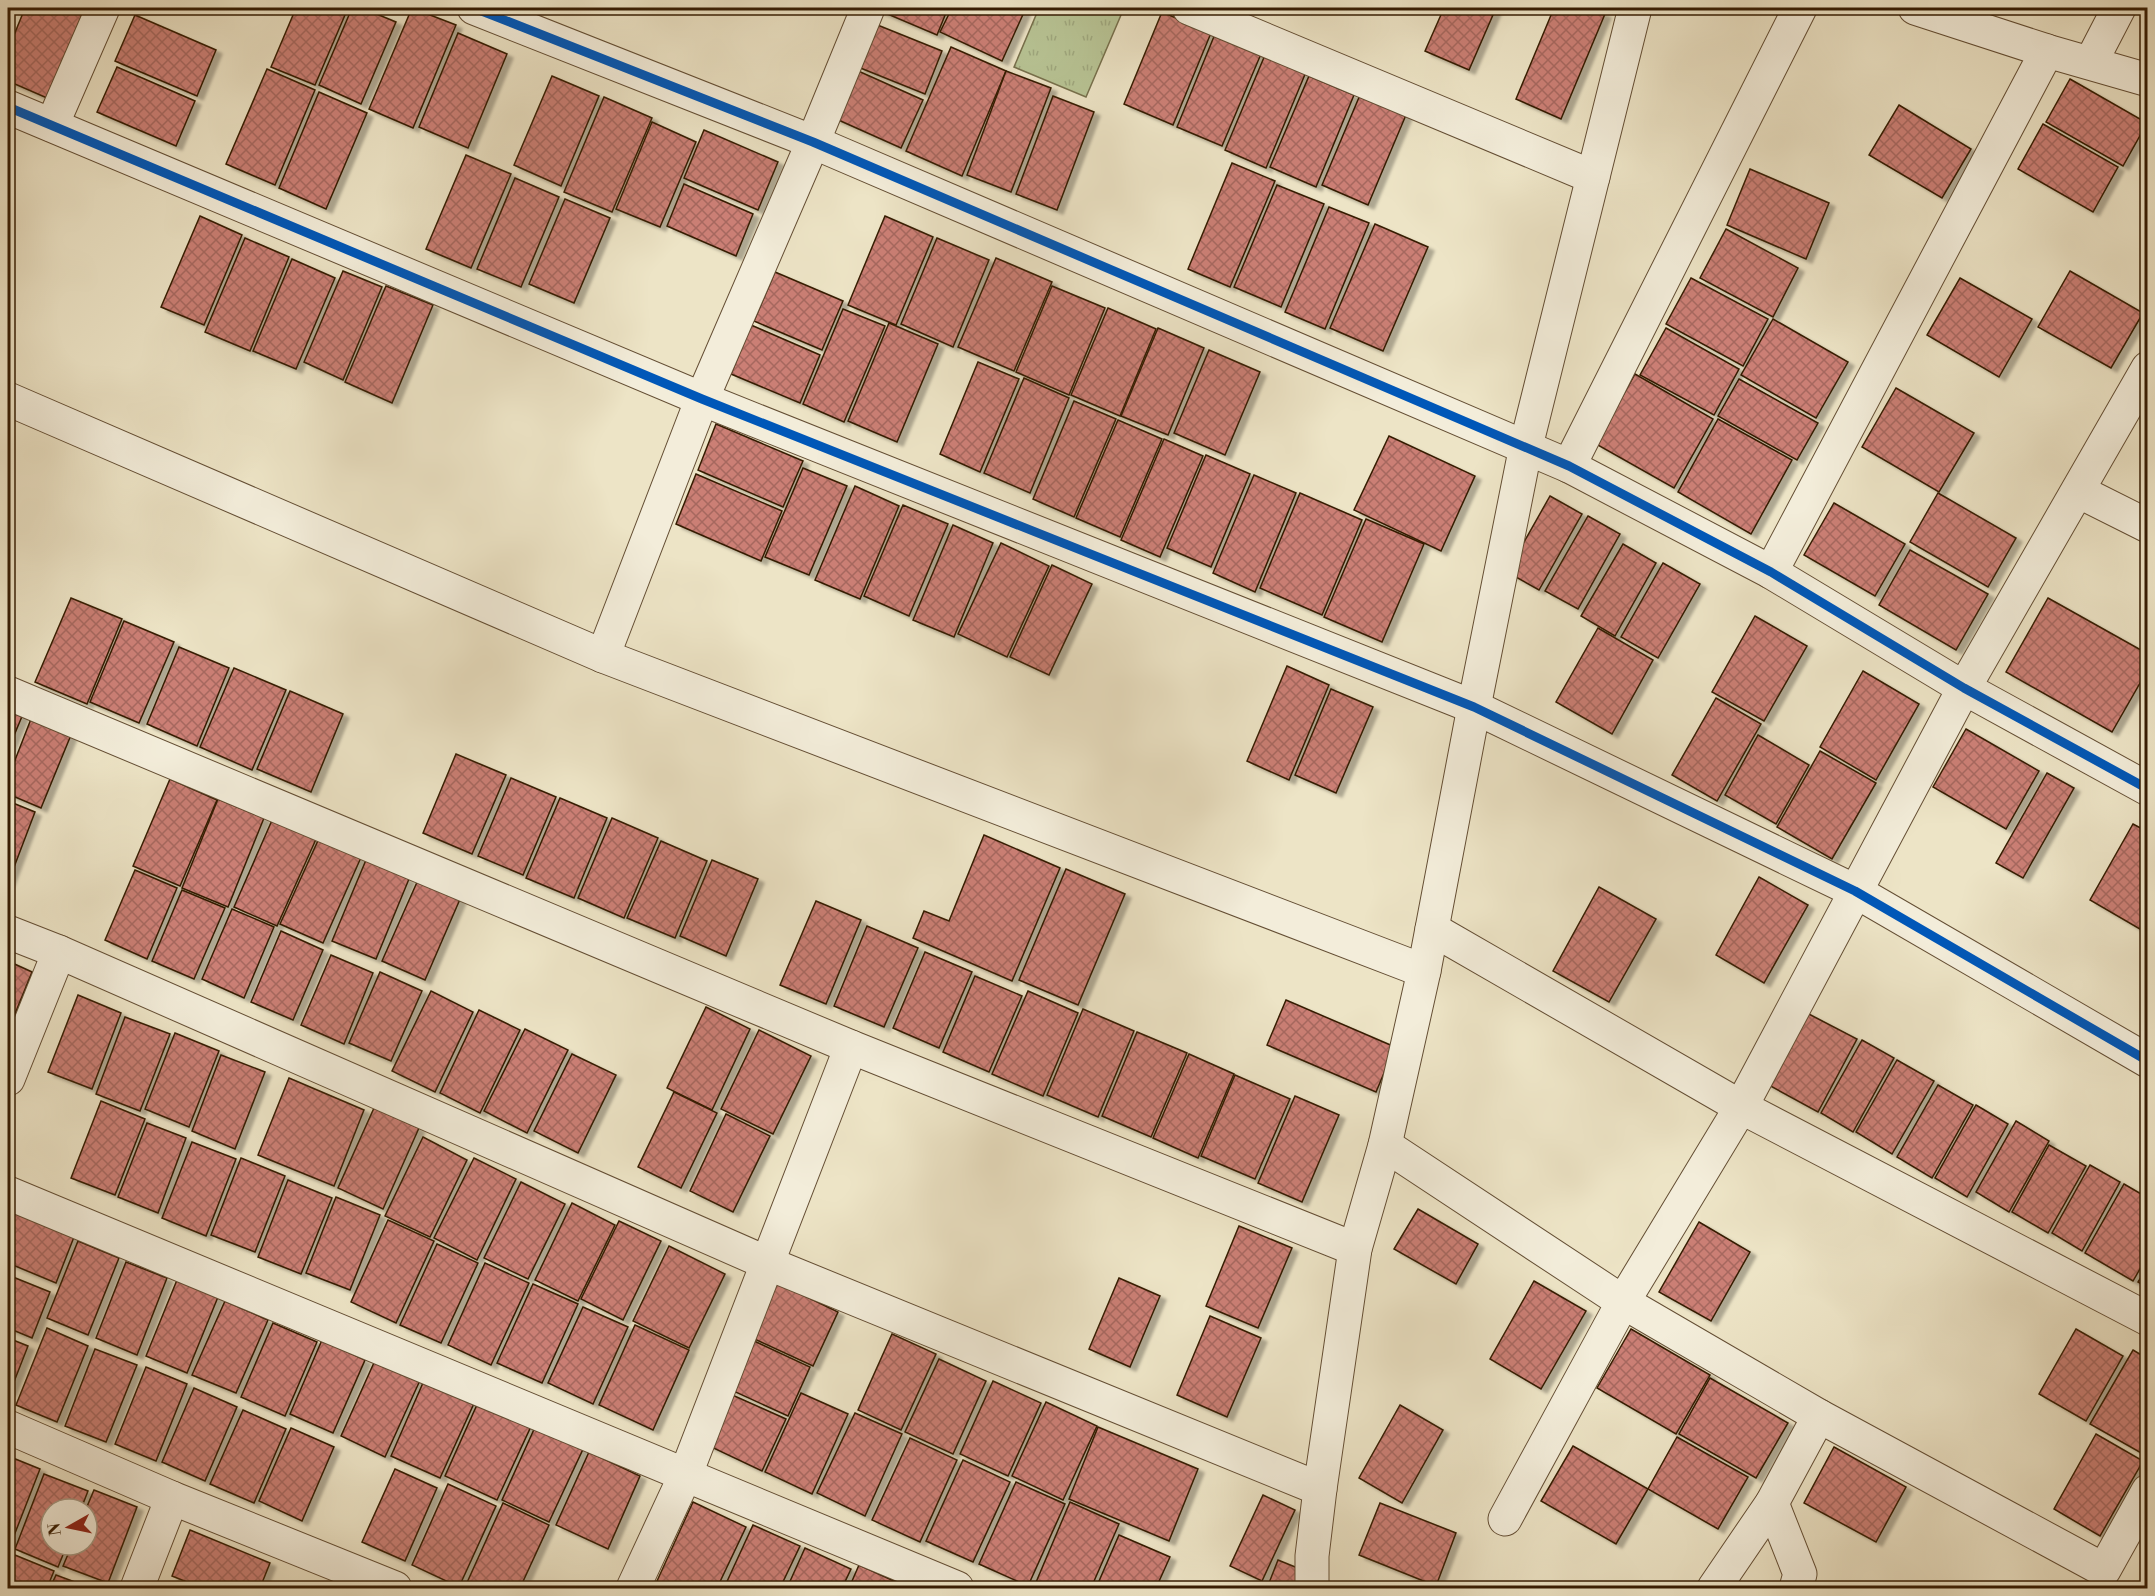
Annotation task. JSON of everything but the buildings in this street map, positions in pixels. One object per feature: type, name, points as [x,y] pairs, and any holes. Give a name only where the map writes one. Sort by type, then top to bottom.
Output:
[{"type":"street","points":[[52,125],[103,8]]},
{"type":"street","points":[[474,8],[813,142],[1569,466],[1771,572],[1964,688],[2148,789]]},
{"type":"street","points":[[603,656],[702,399],[868,8]]},
{"type":"street","points":[[1190,8],[1593,177]]},
{"type":"street","points":[[1312,1588],[1312,1556],[1320,1489],[1355,1249],[1385,1145],[1424,971],[1526,446],[1635,8]]},
{"type":"street","points":[[1569,466],[1800,8]]},
{"type":"street","points":[[1915,8],[2047,51],[2148,80]]},
{"type":"street","points":[[2091,62],[2119,8]]},
{"type":"street","points":[[1771,572],[2047,51]]},
{"type":"street","points":[[8,107],[702,399],[1474,707],[1855,891],[2148,1060]]},
{"type":"street","points":[[1505,1519],[1623,1302],[1741,1107],[1964,688],[2148,368]]},
{"type":"street","points":[[8,399],[603,656],[1424,971]]},
{"type":"street","points":[[2078,491],[2148,526]]},
{"type":"street","points":[[8,693],[851,1047],[1355,1249]]},
{"type":"street","points":[[1432,929],[1741,1107],[2148,1318]]},
{"type":"street","points":[[8,932],[59,952],[767,1263],[1320,1489]]},
{"type":"street","points":[[8,1079],[59,952]]},
{"type":"street","points":[[633,1588],[685,1476],[851,1047]]},
{"type":"street","points":[[1385,1145],[1623,1302],[1819,1416],[2104,1570],[2148,1491]]},
{"type":"street","points":[[8,1193],[957,1588]]},
{"type":"street","points":[[1714,1588],[1772,1503],[1819,1416]]},
{"type":"street","points":[[8,1427],[172,1498],[395,1588]]},
{"type":"street","points":[[137,1588],[172,1498]]},
{"type":"street","points":[[1772,1503],[1800,1574],[1796,1588]]},
{"type":"green space","points":[[1039,8],[1124,8],[1086,97],[1014,67]]},
{"type":"cycle path","points":[[474,8],[813,142],[1569,466],[1771,572],[1964,688],[2148,789]]},
{"type":"cycle path","points":[[8,107],[702,399],[1474,707],[1855,891],[2148,1061]]}]
